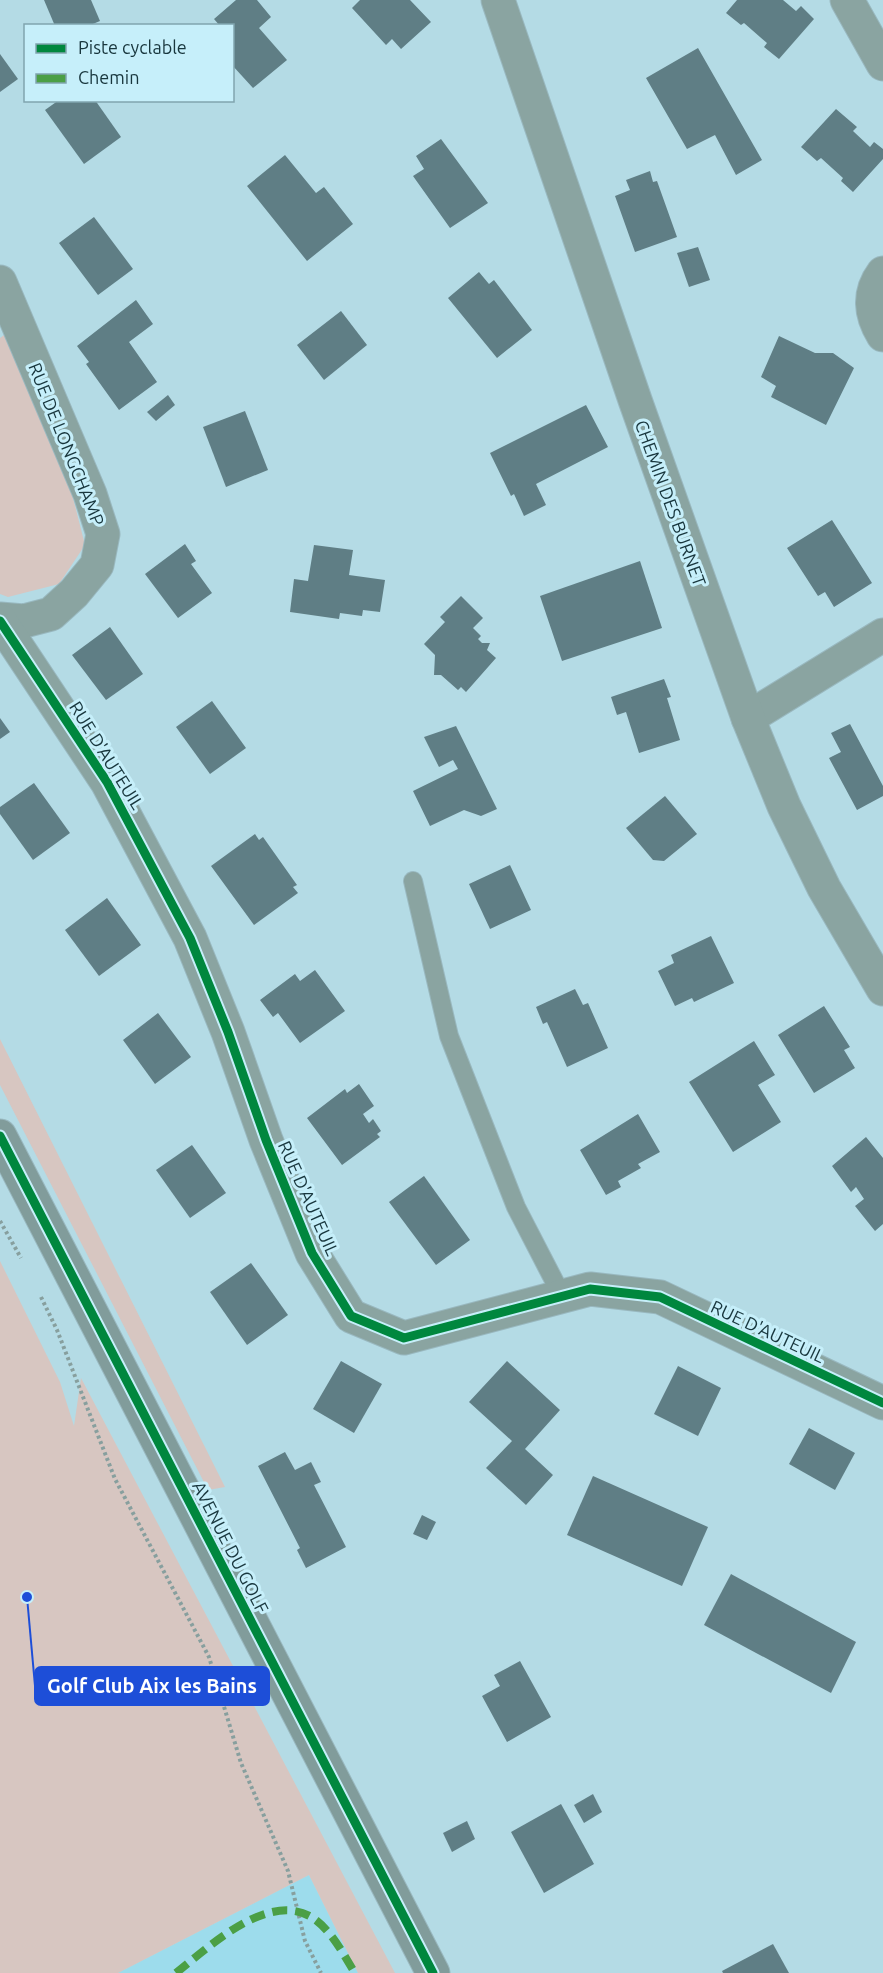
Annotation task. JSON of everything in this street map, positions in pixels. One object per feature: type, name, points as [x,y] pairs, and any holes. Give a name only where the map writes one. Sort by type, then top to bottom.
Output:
[{"type":"main road","name":"AVENUE DU GOLF","points":[[0,1136],[433,1973]]},
{"type":"street","name":"CHEMIN DES BURNET","points":[[498,0],[635,400],[748,718],[784,806],[824,888],[883,988]]},
{"type":"street","points":[[847,0],[883,64]]},
{"type":"street","points":[[883,273],[874,284],[871,310],[883,335]]},
{"type":"street","name":"RUE DE LONGCHAMP","points":[[0,282],[90,494],[103,534],[97,565],[74,593],[51,614],[24,621],[0,620]]},
{"type":"street","name":"RUE D'AUTEUIL","points":[[0,620],[107,782],[190,938],[228,1032],[266,1140],[312,1253],[351,1316],[404,1338],[590,1289],[660,1298],[883,1403]]},
{"type":"street","points":[[748,718],[883,635]]},
{"type":"lane","points":[[413,881],[449,1036],[516,1207],[562,1296]]},
{"type":"path","points":[[0,1221],[26,1266]]},
{"type":"path","points":[[40,1295],[57,1330],[115,1479],[209,1658],[241,1763],[288,1871],[302,1932],[321,1973]]},
{"type":"shaded area","points":[[18,325],[69,482],[85,545],[59,584],[8,597],[0,594],[0,338]]},
{"type":"shaded area","points":[[0,1039],[225,1487],[208,1490],[0,1085]]},
{"type":"shaded area","points":[[0,1261],[60,1382],[74,1426],[81,1378],[395,1973],[358,1973],[309,1875],[118,1973],[0,1973]]},
{"type":"shaded area","points":[[309,1875],[358,1973],[118,1973]]},
{"type":"building","points":[[44,0],[91,0],[100,21],[93,24],[54,24]]},
{"type":"building","points":[[236,0],[257,0],[271,17],[259,28],[287,60],[253,88],[234,67],[234,24],[218,24],[214,19]]},
{"type":"building","points":[[360,0],[410,0],[431,22],[401,49],[392,39],[386,45],[352,8]]},
{"type":"building","points":[[737,0],[783,0],[796,11],[801,6],[814,19],[779,59],[764,47],[767,43],[744,23],[741,25],[726,13]]},
{"type":"building","points":[[698,48],[762,160],[736,175],[715,135],[687,149],[646,78]]},
{"type":"building","points":[[0,54],[18,79],[0,92]]},
{"type":"building","points":[[56,102],[96,102],[121,137],[84,164],[45,110]]},
{"type":"building","points":[[836,109],[857,127],[853,131],[870,147],[874,142],[883,149],[883,159],[853,192],[841,181],[843,178],[821,158],[817,161],[801,147]]},
{"type":"building","points":[[441,139],[488,203],[450,228],[413,176],[424,169],[416,156]]},
{"type":"building","points":[[285,155],[316,193],[324,187],[353,224],[307,261],[247,186]]},
{"type":"building","points":[[650,171],[653,182],[657,181],[677,237],[635,252],[615,196],[630,190],[626,180]]},
{"type":"building","points":[[94,217],[133,269],[98,295],[59,243]]},
{"type":"building","points":[[698,247],[710,280],[689,287],[677,253]]},
{"type":"building","points":[[479,272],[489,284],[494,280],[532,330],[497,358],[448,298]]},
{"type":"building","points":[[136,300],[153,324],[129,342],[157,382],[119,410],[86,364],[89,362],[77,346]]},
{"type":"building","points":[[341,311],[367,345],[324,380],[297,345]]},
{"type":"building","points":[[779,336],[815,353],[833,353],[854,368],[826,425],[771,397],[776,386],[761,377]]},
{"type":"building","points":[[168,395],[175,405],[156,421],[147,412]]},
{"type":"building","points":[[586,405],[608,447],[536,484],[546,505],[524,516],[514,494],[511,496],[490,453]]},
{"type":"building","points":[[245,411],[268,470],[226,487],[203,427]]},
{"type":"building","points":[[832,520],[872,583],[834,607],[825,592],[818,596],[787,548]]},
{"type":"building","points":[[185,544],[196,561],[191,564],[212,593],[178,618],[145,574]]},
{"type":"building","points":[[314,545],[353,550],[349,575],[385,580],[380,612],[363,610],[362,616],[340,613],[339,619],[290,612],[294,579],[308,581]]},
{"type":"building","points":[[640,561],[662,628],[562,661],[540,596]]},
{"type":"building","points":[[461,596],[483,618],[473,628],[481,636],[478,639],[482,643],[490,643],[487,650],[496,658],[466,692],[461,687],[458,690],[441,675],[434,675],[435,655],[424,644],[445,622],[440,617]]},
{"type":"building","points":[[110,627],[143,674],[106,700],[72,655]]},
{"type":"building","points":[[664,679],[671,697],[667,698],[680,740],[639,753],[626,712],[617,715],[611,697]]},
{"type":"building","points":[[212,701],[246,748],[210,774],[176,727]]},
{"type":"building","points":[[0,718],[10,732],[0,739]]},
{"type":"building","points":[[850,724],[883,786],[883,796],[857,810],[829,758],[841,752],[831,733]]},
{"type":"building","points":[[456,726],[497,809],[481,816],[464,810],[430,826],[413,791],[458,769],[453,760],[439,767],[424,737]]},
{"type":"building","points":[[34,783],[70,833],[33,860],[0,814],[0,807]]},
{"type":"building","points":[[665,796],[697,834],[664,861],[653,860],[626,828]]},
{"type":"building","points":[[255,834],[259,840],[263,837],[297,885],[293,887],[298,893],[254,925],[211,866]]},
{"type":"building","points":[[510,865],[531,910],[490,929],[469,884]]},
{"type":"building","points":[[107,898],[141,945],[99,976],[65,930]]},
{"type":"building","points":[[711,936],[734,983],[694,1002],[692,998],[675,1006],[658,971],[674,963],[671,955]]},
{"type":"building","points":[[315,970],[345,1011],[300,1043],[278,1013],[273,1017],[260,1000],[295,974],[300,981]]},
{"type":"building","points":[[575,989],[583,1005],[588,1003],[608,1048],[567,1067],[547,1022],[543,1024],[536,1007]]},
{"type":"building","points":[[824,1006],[850,1047],[844,1050],[855,1068],[814,1093],[778,1035]]},
{"type":"building","points":[[158,1013],[191,1057],[155,1084],[123,1040]]},
{"type":"building","points":[[754,1041],[775,1075],[758,1085],[781,1122],[733,1152],[689,1082]]},
{"type":"building","points":[[359,1084],[374,1106],[363,1114],[369,1123],[373,1119],[381,1131],[377,1134],[380,1137],[342,1165],[307,1118],[345,1089],[347,1093]]},
{"type":"building","points":[[638,1114],[660,1152],[638,1164],[641,1168],[618,1181],[621,1187],[606,1195],[580,1150]]},
{"type":"building","points":[[866,1137],[883,1158],[883,1224],[875,1231],[855,1206],[864,1199],[856,1187],[851,1192],[832,1166]]},
{"type":"building","points":[[192,1145],[226,1193],[190,1218],[156,1170]]},
{"type":"building","points":[[424,1176],[470,1240],[436,1265],[389,1202]]},
{"type":"building","points":[[251,1263],[288,1315],[247,1345],[210,1292]]},
{"type":"building","points":[[341,1361],[382,1384],[354,1433],[313,1409]]},
{"type":"building","points":[[507,1361],[560,1410],[525,1449],[553,1475],[526,1505],[486,1468],[512,1441],[469,1402]]},
{"type":"building","points":[[678,1366],[721,1388],[698,1436],[654,1414]]},
{"type":"building","points":[[809,1428],[855,1453],[835,1490],[789,1464]]},
{"type":"building","points":[[285,1452],[295,1470],[311,1462],[321,1482],[314,1485],[346,1547],[306,1568],[297,1550],[300,1548],[258,1466]]},
{"type":"building","points":[[593,1476],[708,1527],[682,1586],[567,1535]]},
{"type":"building","points":[[422,1515],[436,1522],[427,1540],[413,1534]]},
{"type":"building","points":[[731,1574],[856,1642],[831,1693],[704,1625]]},
{"type":"building","points":[[520,1661],[551,1717],[507,1742],[482,1696],[500,1686],[494,1675]]},
{"type":"building","points":[[593,1794],[602,1812],[584,1823],[574,1805]]},
{"type":"building","points":[[561,1804],[594,1864],[544,1893],[511,1832]]},
{"type":"building","points":[[467,1821],[475,1839],[452,1852],[443,1833]]},
{"type":"building","points":[[773,1944],[789,1973],[723,1973],[722,1971]]},
{"type":"marked path","points":[[176,1973],[223,1936],[241,1925],[259,1916],[278,1911],[296,1911],[320,1923],[337,1943],[355,1973]]},
{"type":"cycle path","points":[[0,621],[107,782],[190,938],[228,1032],[266,1140],[312,1253],[351,1316],[404,1338],[590,1289],[660,1297],[883,1403]]},
{"type":"cycle path","points":[[0,1136],[433,1973]]},
{"type":"place","name":"Golf Club Aix les Bains","points":[[27,1597]]}]
